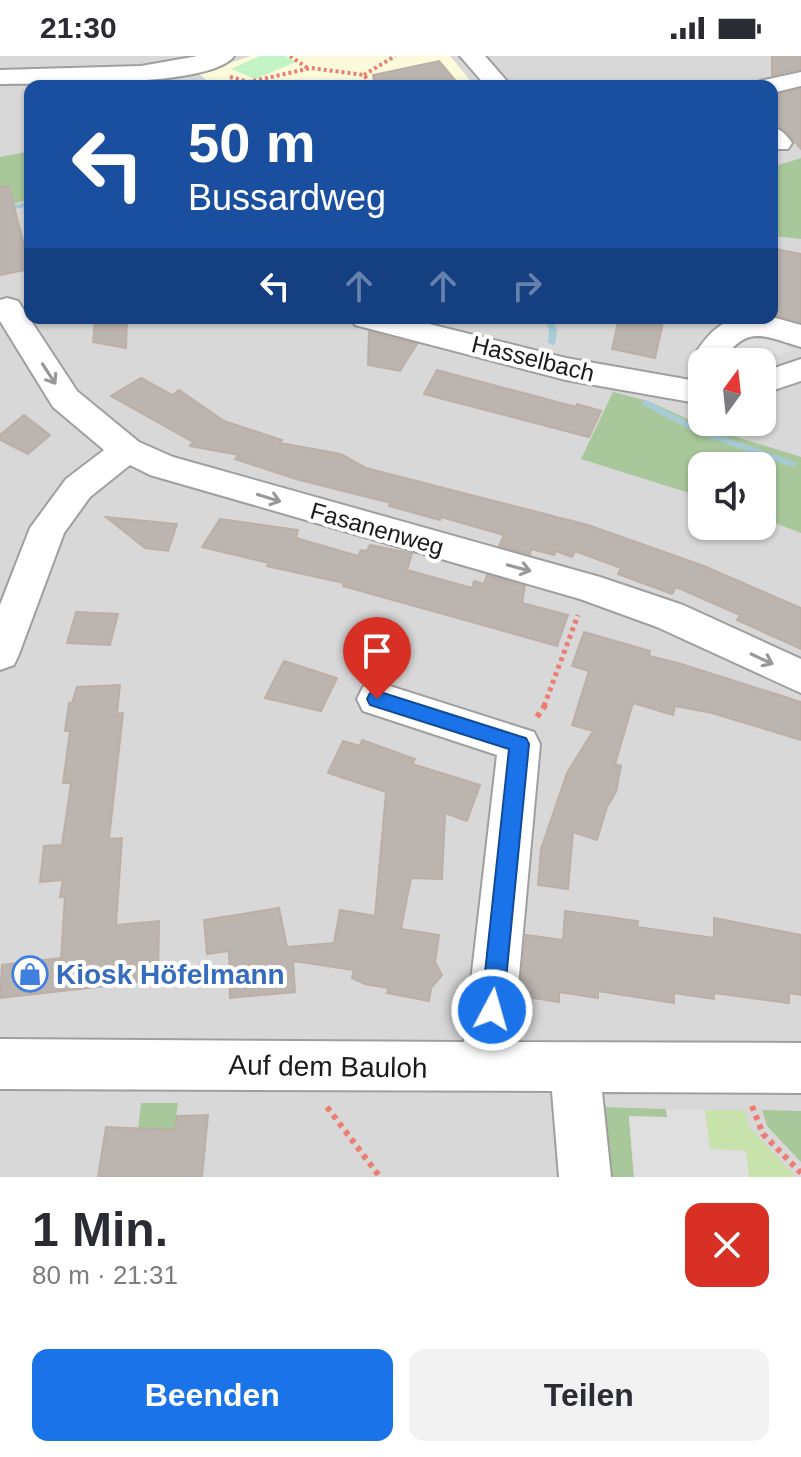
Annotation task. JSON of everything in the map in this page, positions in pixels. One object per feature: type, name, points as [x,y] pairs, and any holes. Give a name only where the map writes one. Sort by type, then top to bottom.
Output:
[{"type":"street","points":[[478,57],[495,80]]},
{"type":"street","points":[[10,70],[146,71],[226,66]]},
{"type":"street","points":[[778,84],[801,79]]},
{"type":"street","name":"Fasanenweg","points":[[12,307],[65,399],[127,450],[162,466],[235,488],[587,587],[670,616],[801,677]]},
{"type":"street","name":"Hasselbach","points":[[390,324],[566,369],[688,383]]},
{"type":"street","points":[[716,348],[724,337],[743,328],[767,325],[801,337]]},
{"type":"street","points":[[776,378],[801,370]]},
{"type":"street","points":[[0,654],[48,528],[78,488],[127,450]]},
{"type":"street","points":[[377,699],[519,744],[486,1067]]},
{"type":"street","name":"Auf dem Bauloh","points":[[0,1064],[801,1068]]},
{"type":"street","points":[[575,1068],[585,1177]]},
{"type":"path","points":[[290,56],[309,69]]},
{"type":"path","points":[[258,80],[309,69],[364,75],[395,56]]},
{"type":"path","points":[[226,66],[246,80]]},
{"type":"path","points":[[364,75],[367,80]]},
{"type":"path","points":[[519,744],[546,704],[587,587]]},
{"type":"path","points":[[330,1066],[327,1107],[380,1177]]},
{"type":"path","points":[[736,1068],[763,1134],[801,1173]]},
{"type":"shaded area","points":[[0,56],[801,56],[801,158],[778,165],[778,80],[24,80],[24,152],[0,157]]},
{"type":"shaded area","points":[[251,56],[450,56],[470,80],[206,80],[198,73]]},
{"type":"shaded area","points":[[24,152],[24,201],[0,208],[0,157]]},
{"type":"shaded area","points":[[801,158],[801,239],[778,237],[778,165]]},
{"type":"shaded area","points":[[24,201],[24,324],[778,324],[778,237],[801,239],[801,1177],[169,1177],[178,1103],[141,1103],[132,1177],[0,1177],[0,208]]},
{"type":"shaded area","points":[[748,334],[779,337],[792,351],[777,356],[776,348],[732,348]]},
{"type":"shaded area","points":[[613,392],[648,401],[688,419],[688,436],[734,436],[801,457],[801,533],[776,523],[776,452],[688,452],[688,493],[581,459]]},
{"type":"shaded area","points":[[141,1103],[178,1103],[169,1177],[132,1177]]},
{"type":"shaded area","points":[[603,1107],[666,1109],[668,1117],[629,1117],[634,1177],[595,1177]]},
{"type":"shaded area","points":[[666,1109],[705,1110],[710,1149],[746,1151],[749,1177],[634,1177],[629,1116],[667,1117]]},
{"type":"shaded area","points":[[762,1110],[801,1111],[801,1162],[767,1126]]},
{"type":"green space","points":[[260,56],[285,56],[296,62],[255,79],[231,69]]},
{"type":"green space","points":[[705,1110],[744,1110],[750,1128],[796,1177],[749,1177],[746,1151],[710,1149]]},
{"type":"building","points":[[772,56],[801,56],[801,69],[772,75]]},
{"type":"building","points":[[439,61],[455,80],[374,80],[373,75]]},
{"type":"building","points":[[801,89],[801,149],[778,126],[778,95]]},
{"type":"building","points":[[9,186],[24,245],[24,270],[0,275],[0,187]]},
{"type":"building","points":[[778,249],[801,254],[801,322],[778,316]]},
{"type":"building","points":[[95,324],[127,324],[126,348],[93,342]]},
{"type":"building","points":[[618,324],[663,324],[655,358],[612,349]]},
{"type":"building","points":[[369,332],[417,344],[400,371],[368,365]]},
{"type":"building","points":[[437,370],[601,411],[589,437],[424,394]]},
{"type":"building","points":[[141,378],[172,395],[179,390],[224,421],[282,440],[280,443],[341,454],[366,468],[588,525],[704,566],[801,608],[801,649],[737,620],[740,615],[676,587],[672,594],[618,574],[621,568],[575,551],[572,557],[556,551],[554,555],[531,549],[530,554],[499,546],[504,535],[296,479],[235,459],[239,455],[190,446],[193,442],[111,396]]},
{"type":"building","points":[[24,415],[50,435],[28,454],[0,440],[0,435]]},
{"type":"building","points":[[106,517],[177,524],[168,551],[145,548]]},
{"type":"building","points":[[220,519],[298,530],[296,538],[358,556],[370,545],[409,553],[412,554],[407,570],[472,588],[474,581],[484,584],[487,575],[525,586],[522,603],[568,615],[557,646],[343,586],[344,583],[267,566],[269,563],[202,547]]},
{"type":"building","points":[[76,612],[118,614],[110,645],[67,643]]},
{"type":"building","points":[[584,632],[650,651],[649,656],[801,702],[801,740],[712,713],[675,706],[673,715],[633,703],[615,764],[621,766],[616,792],[607,807],[597,840],[573,832],[568,889],[538,885],[541,849],[567,773],[593,731],[572,725],[589,671],[572,666]]},
{"type":"building","points":[[284,661],[337,678],[321,711],[265,698]]},
{"type":"building","points":[[120,685],[117,714],[123,713],[109,839],[122,838],[116,925],[159,921],[158,980],[0,998],[2,965],[61,958],[65,897],[60,897],[63,880],[40,882],[44,846],[62,845],[71,783],[63,783],[70,731],[65,731],[69,703],[72,703],[77,687]]},
{"type":"building","points":[[362,740],[415,759],[412,764],[480,785],[467,821],[445,813],[442,879],[411,878],[401,929],[439,935],[435,962],[442,975],[431,988],[429,1001],[387,993],[388,988],[365,984],[352,978],[354,970],[293,961],[295,992],[230,998],[229,951],[207,954],[204,920],[279,908],[287,947],[334,943],[340,910],[375,916],[386,792],[328,773],[343,741],[360,746]]},
{"type":"building","points":[[565,911],[638,921],[637,927],[714,938],[714,918],[801,935],[801,995],[789,993],[789,1003],[714,993],[714,999],[674,993],[674,1003],[598,991],[598,998],[559,992],[559,1002],[520,996],[526,935],[563,940]]},
{"type":"building","points":[[208,1115],[202,1177],[98,1177],[106,1127],[175,1130],[177,1116]]},
{"type":"waterway","name":"Hasselbach","points":[[0,210],[24,205]]},
{"type":"waterway","name":"Hasselbach","points":[[550,324],[552,342]]},
{"type":"waterway","name":"Hasselbach","points":[[646,403],[699,431],[792,464]]},
{"type":"place","name":"Kiosk Höfelmann","points":[[30,974]]},
{"type":"route","points":[[377,699],[519,744],[492,1010]]}]
